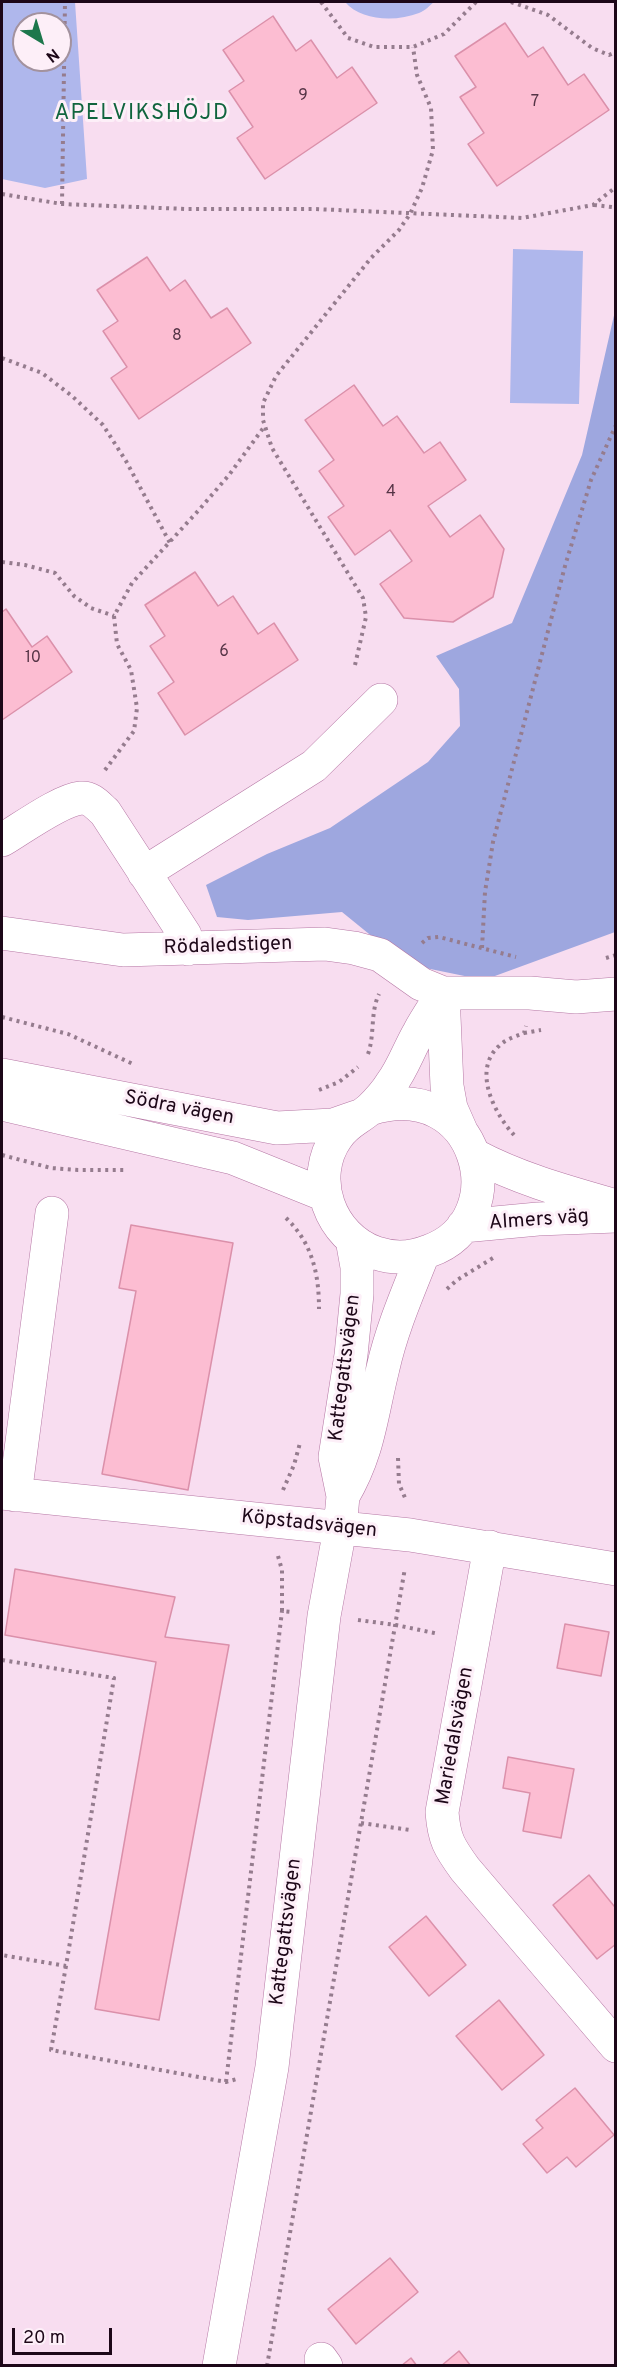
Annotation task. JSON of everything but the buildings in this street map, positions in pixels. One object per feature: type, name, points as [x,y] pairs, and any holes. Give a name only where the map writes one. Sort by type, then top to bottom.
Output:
[{"type":"street","points":[[144,873],[314,766],[381,700]]},
{"type":"street","points":[[2,840],[53,809],[82,798],[93,801],[105,812],[185,935],[188,950]]},
{"type":"street","name":"Rödaledstigen","points":[[2,933],[123,950],[188,950],[325,944],[380,955],[421,984],[443,993]]},
{"type":"street","points":[[443,993],[530,993],[576,997],[615,994]]},
{"type":"street","points":[[443,993],[447,1086],[451,1108],[468,1144],[478,1184],[476,1199],[463,1226],[445,1243],[423,1254],[385,1256],[367,1249],[352,1239],[332,1215],[325,1195],[324,1180],[329,1152],[336,1139],[363,1113],[399,1072],[418,1033],[443,993]]},
{"type":"street","name":"Södra vägen","points":[[2,1075],[277,1128],[333,1125],[363,1113]]},
{"type":"street","points":[[363,1113],[398,1103],[427,1107],[452,1122],[468,1144]]},
{"type":"street","name":"Södra vägen","points":[[2,1104],[212,1153],[325,1195]]},
{"type":"street","name":"Almers väg","points":[[468,1144],[502,1170],[542,1185],[615,1206]]},
{"type":"street","points":[[8,1494],[52,1213]]},
{"type":"street","name":"Almers väg","points":[[463,1226],[538,1219],[615,1216]]},
{"type":"street","name":"Kattegattsvägen","points":[[219,2366],[272,2067],[324,1616],[340,1529],[343,1496],[335,1457],[351,1355],[357,1294],[357,1267],[352,1239]]},
{"type":"street","name":"Kattegattsvägen","points":[[343,1496],[357,1472],[366,1447],[395,1322],[423,1254]]},
{"type":"street","name":"Köpstadsvägen","points":[[8,1494],[410,1535],[615,1569]]},
{"type":"street","name":"Mariedalsvägen","points":[[490,1547],[442,1812],[444,1833],[451,1850],[465,1869],[615,2046]]},
{"type":"path","points":[[62,204],[65,2]]},
{"type":"path","points":[[321,2],[348,38],[374,47],[413,47],[444,34],[476,2]]},
{"type":"path","points":[[511,2],[548,15],[592,48],[609,55],[615,52]]},
{"type":"path","points":[[355,665],[366,617],[363,598],[272,448],[262,420],[263,403],[276,376],[371,258],[399,230],[410,214],[422,188],[433,150],[431,108],[417,75],[413,47]]},
{"type":"path","points":[[593,205],[615,187]]},
{"type":"path","points":[[2,194],[62,204],[186,209],[314,209],[522,218],[593,205],[612,207],[615,210]]},
{"type":"path","points":[[2,358],[42,374],[72,396],[103,425],[126,461],[170,543]]},
{"type":"path","points":[[367,1056],[372,1043],[373,1006],[381,990],[419,945],[428,938],[439,937],[482,948],[485,892],[493,842],[572,544],[591,480],[615,425]]},
{"type":"path","points":[[82,798],[134,731],[137,708],[131,670],[117,644],[114,616],[132,583],[229,475],[265,427]]},
{"type":"path","points":[[2,562],[55,573],[74,596],[91,608],[114,616]]},
{"type":"path","points":[[518,1139],[505,1125],[488,1091],[486,1068],[490,1057],[499,1046],[524,1033],[530,993]]},
{"type":"path","points":[[2,1017],[68,1034],[141,1068]]},
{"type":"path","points":[[316,1091],[339,1082],[357,1069],[362,1062]]},
{"type":"path","points":[[2,1155],[51,1168],[132,1170]]},
{"type":"path","points":[[281,1213],[296,1227],[309,1247],[316,1266],[319,1316]]},
{"type":"path","points":[[440,1294],[457,1280],[499,1255]]},
{"type":"path","points":[[269,1521],[294,1465],[302,1436]]},
{"type":"path","points":[[267,2366],[410,1535],[413,1511],[399,1484],[399,1450]]},
{"type":"path","points":[[226,2082],[282,1611]]},
{"type":"path","points":[[2,1660],[114,1678],[51,2050],[226,2082],[272,2067]]},
{"type":"path","points":[[362,1823],[444,1833]]},
{"type":"path","points":[[2,1955],[66,1966]]},
{"type":"shaded area","points":[[2,2],[75,2],[87,179],[45,188],[2,179]]},
{"type":"shaded area","points":[[345,2],[434,2],[419,13],[410,16],[379,18],[360,13]]},
{"type":"shaded area","points":[[513,249],[583,251],[579,404],[510,403]]},
{"type":"shaded area","points":[[615,311],[615,932],[484,980],[406,964],[342,912],[248,920],[217,917],[206,885],[267,854],[330,828],[428,762],[460,726],[459,689],[436,656],[512,623],[582,455]]},
{"type":"district","name":"APELVIKSHÖJD","points":[[142,115]]}]
